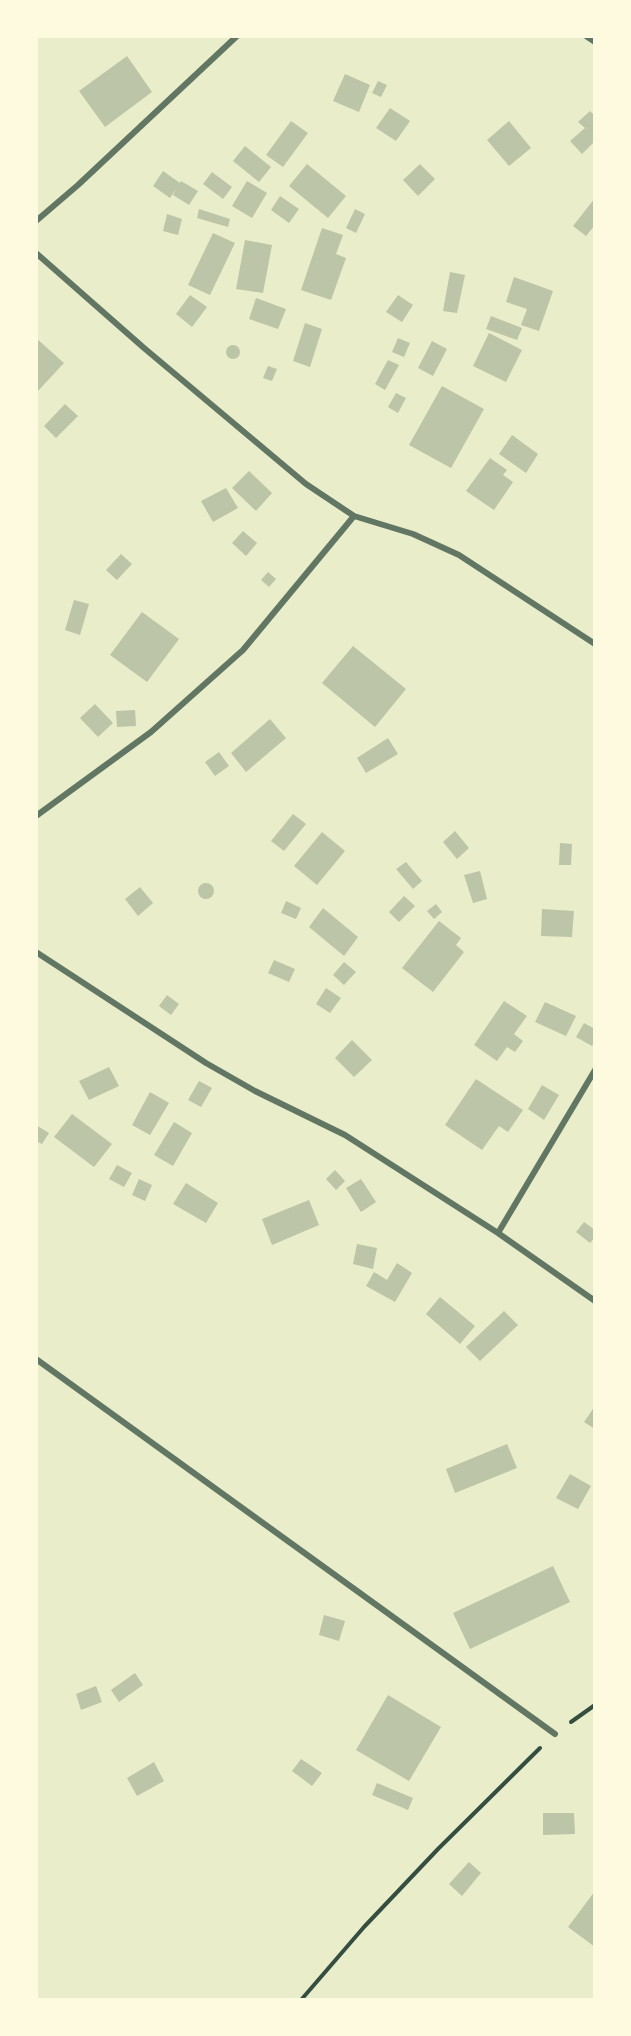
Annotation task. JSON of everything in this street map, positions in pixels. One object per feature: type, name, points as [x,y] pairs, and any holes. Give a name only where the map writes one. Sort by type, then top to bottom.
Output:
[{"type":"street","points":[[36,221],[78,185],[237,36]]},
{"type":"street","points":[[586,36],[595,42]]},
{"type":"street","points":[[36,253],[144,348],[306,484],[354,516],[413,534],[459,555],[595,644]]},
{"type":"street","points":[[36,816],[151,732],[243,650],[354,516]]},
{"type":"street","points":[[36,952],[206,1063],[255,1091],[345,1135],[498,1233],[595,1301]]},
{"type":"street","points":[[498,1233],[595,1070]]},
{"type":"street","points":[[36,1359],[555,1734]]},
{"type":"path","points":[[301,2000],[364,1927],[438,1849],[555,1734],[595,1705]]},
{"type":"building","points":[[127,56],[152,92],[105,127],[79,91]]},
{"type":"building","points":[[345,74],[370,85],[359,112],[333,101]]},
{"type":"building","points":[[378,81],[387,85],[381,97],[372,93]]},
{"type":"building","points":[[390,108],[410,121],[396,141],[376,128]]},
{"type":"building","points":[[590,111],[595,116],[595,141],[582,154],[570,141],[585,128],[578,122]]},
{"type":"building","points":[[291,121],[308,133],[283,167],[266,155]]},
{"type":"building","points":[[509,121],[531,148],[509,166],[487,140]]},
{"type":"building","points":[[245,146],[271,167],[259,182],[233,161]]},
{"type":"building","points":[[307,164],[346,196],[328,218],[289,186]]},
{"type":"building","points":[[420,164],[435,179],[418,196],[403,180]]},
{"type":"building","points":[[163,171],[180,183],[181,181],[198,191],[189,205],[173,195],[176,189],[170,198],[153,186]]},
{"type":"building","points":[[212,172],[232,187],[223,199],[203,184]]},
{"type":"building","points":[[247,181],[267,193],[252,218],[232,206]]},
{"type":"building","points":[[280,196],[299,209],[289,223],[271,210]]},
{"type":"building","points":[[595,198],[595,225],[586,236],[573,226]]},
{"type":"building","points":[[199,209],[230,219],[228,227],[197,218]]},
{"type":"building","points":[[355,209],[365,214],[356,233],[346,228]]},
{"type":"building","points":[[167,214],[182,219],[178,235],[163,231]]},
{"type":"building","points":[[322,228],[343,235],[336,254],[346,258],[331,300],[301,290]]},
{"type":"building","points":[[213,233],[235,243],[210,295],[188,285]]},
{"type":"building","points":[[245,240],[272,245],[263,293],[236,289]]},
{"type":"building","points":[[450,272],[465,275],[457,313],[443,311]]},
{"type":"building","points":[[514,277],[553,291],[539,331],[521,325],[527,309],[506,302]]},
{"type":"building","points":[[190,295],[207,307],[192,327],[176,314]]},
{"type":"building","points":[[398,295],[413,305],[402,322],[386,312]]},
{"type":"building","points":[[256,298],[286,309],[278,329],[249,319]]},
{"type":"building","points":[[491,316],[522,328],[517,340],[486,329]]},
{"type":"building","points":[[305,323],[322,329],[310,367],[293,361]]},
{"type":"building","points":[[489,333],[522,350],[506,382],[473,366]]},
{"type":"building","points":[[36,338],[64,363],[36,393]]},
{"type":"building","points":[[398,338],[410,343],[404,357],[392,352]]},
{"type":"building","points":[[432,341],[447,349],[433,376],[418,368]]},
{"type":"building","points":[[230,345],[236,345],[240,352],[236,359],[230,359],[226,355],[226,349]]},
{"type":"building","points":[[388,360],[399,365],[385,390],[375,384]]},
{"type":"building","points":[[268,366],[277,369],[272,381],[263,378]]},
{"type":"building","points":[[442,386],[484,409],[451,468],[409,445]]},
{"type":"building","points":[[396,393],[406,398],[398,413],[388,407]]},
{"type":"building","points":[[65,404],[78,416],[56,438],[44,426]]},
{"type":"building","points":[[512,435],[538,454],[526,473],[499,454]]},
{"type":"building","points":[[490,458],[507,470],[503,475],[513,482],[494,510],[466,491]]},
{"type":"building","points":[[249,471],[272,493],[256,511],[232,488]]},
{"type":"building","points":[[226,488],[238,508],[213,522],[201,501]]},
{"type":"building","points":[[243,531],[257,543],[246,556],[232,543]]},
{"type":"building","points":[[121,554],[132,564],[117,580],[106,570]]},
{"type":"building","points":[[268,572],[276,579],[269,587],[261,580]]},
{"type":"building","points":[[74,600],[89,604],[80,635],[65,630]]},
{"type":"building","points":[[142,612],[179,639],[147,682],[110,655]]},
{"type":"building","points":[[353,646],[406,689],[375,727],[322,683]]},
{"type":"building","points":[[95,704],[113,723],[98,737],[80,718]]},
{"type":"building","points":[[135,710],[136,726],[117,727],[116,711]]},
{"type":"building","points":[[270,719],[286,738],[246,772],[231,753]]},
{"type":"building","points":[[388,738],[398,754],[366,773],[357,758]]},
{"type":"building","points":[[219,752],[229,766],[215,776],[205,762]]},
{"type":"building","points":[[293,814],[306,824],[284,851],[271,841]]},
{"type":"building","points":[[455,831],[469,848],[457,859],[443,842]]},
{"type":"building","points":[[322,832],[345,851],[317,885],[294,866]]},
{"type":"building","points":[[560,843],[572,844],[571,865],[559,865]]},
{"type":"building","points":[[406,862],[422,881],[413,889],[396,869]]},
{"type":"building","points":[[480,871],[487,899],[473,903],[464,875]]},
{"type":"building","points":[[206,883],[212,885],[214,891],[212,897],[206,899],[200,897],[198,891],[200,885]]},
{"type":"building","points":[[140,887],[153,903],[138,916],[125,899]]},
{"type":"building","points":[[404,896],[415,906],[399,922],[389,912]]},
{"type":"building","points":[[286,901],[301,908],[296,919],[281,913]]},
{"type":"building","points":[[436,904],[442,912],[434,919],[427,911]]},
{"type":"building","points":[[323,908],[358,937],[344,956],[309,927]]},
{"type":"building","points":[[542,909],[574,911],[572,937],[541,936]]},
{"type":"building","points":[[439,921],[461,938],[456,945],[464,952],[433,992],[402,968]]},
{"type":"building","points":[[274,960],[295,969],[289,982],[268,973]]},
{"type":"building","points":[[344,962],[356,972],[344,985],[333,975]]},
{"type":"building","points":[[326,988],[341,998],[330,1013],[316,1004]]},
{"type":"building","points":[[167,995],[179,1004],[171,1015],[159,1006]]},
{"type":"building","points":[[504,1001],[527,1016],[514,1034],[523,1041],[515,1052],[507,1047],[497,1061],[474,1045]]},
{"type":"building","points":[[545,1002],[576,1016],[566,1036],[535,1022]]},
{"type":"building","points":[[584,1023],[595,1029],[595,1040],[592,1046],[576,1037]]},
{"type":"building","points":[[352,1040],[372,1060],[354,1077],[335,1058]]},
{"type":"building","points":[[109,1067],[119,1086],[89,1100],[79,1081]]},
{"type":"building","points":[[476,1079],[523,1110],[508,1132],[499,1126],[482,1150],[445,1125]]},
{"type":"building","points":[[199,1081],[212,1088],[201,1107],[188,1100]]},
{"type":"building","points":[[542,1085],[559,1095],[544,1120],[528,1109]]},
{"type":"building","points":[[150,1092],[169,1103],[150,1135],[132,1125]]},
{"type":"building","points":[[72,1114],[112,1144],[94,1167],[54,1137]]},
{"type":"building","points":[[174,1122],[192,1133],[173,1166],[154,1155]]},
{"type":"building","points":[[36,1125],[49,1133],[42,1144],[36,1141]]},
{"type":"building","points":[[117,1165],[132,1173],[124,1187],[109,1179]]},
{"type":"building","points":[[335,1170],[345,1181],[336,1190],[326,1179]]},
{"type":"building","points":[[139,1179],[152,1185],[145,1201],[132,1195]]},
{"type":"building","points":[[361,1179],[376,1202],[361,1212],[346,1188]]},
{"type":"building","points":[[186,1183],[218,1203],[206,1223],[173,1204]]},
{"type":"building","points":[[309,1200],[319,1225],[272,1245],[262,1219]]},
{"type":"building","points":[[584,1222],[595,1230],[595,1237],[590,1243],[576,1232]]},
{"type":"building","points":[[357,1244],[377,1248],[373,1269],[353,1264]]},
{"type":"building","points":[[397,1263],[412,1273],[395,1302],[366,1286],[374,1272],[387,1280]]},
{"type":"building","points":[[440,1297],[475,1326],[460,1344],[426,1314]]},
{"type":"building","points":[[504,1311],[518,1325],[480,1361],[466,1347]]},
{"type":"building","points":[[595,1406],[595,1429],[584,1422]]},
{"type":"building","points":[[507,1444],[517,1468],[455,1493],[446,1469]]},
{"type":"building","points":[[570,1474],[591,1486],[578,1509],[556,1498]]},
{"type":"building","points":[[553,1566],[570,1602],[470,1649],[453,1613]]},
{"type":"building","points":[[324,1615],[345,1621],[339,1641],[319,1635]]},
{"type":"building","points":[[135,1673],[143,1685],[119,1702],[111,1690]]},
{"type":"building","points":[[96,1686],[102,1702],[81,1710],[76,1694]]},
{"type":"building","points":[[388,1695],[441,1727],[409,1781],[356,1750]]},
{"type":"building","points":[[301,1759],[322,1773],[312,1786],[292,1771]]},
{"type":"building","points":[[154,1762],[164,1781],[137,1796],[127,1778]]},
{"type":"building","points":[[377,1783],[413,1798],[408,1810],[372,1795]]},
{"type":"building","points":[[543,1813],[574,1813],[575,1834],[543,1835]]},
{"type":"building","points":[[469,1862],[481,1873],[462,1896],[449,1884]]},
{"type":"building","points":[[595,1891],[595,1947],[568,1927]]}]
